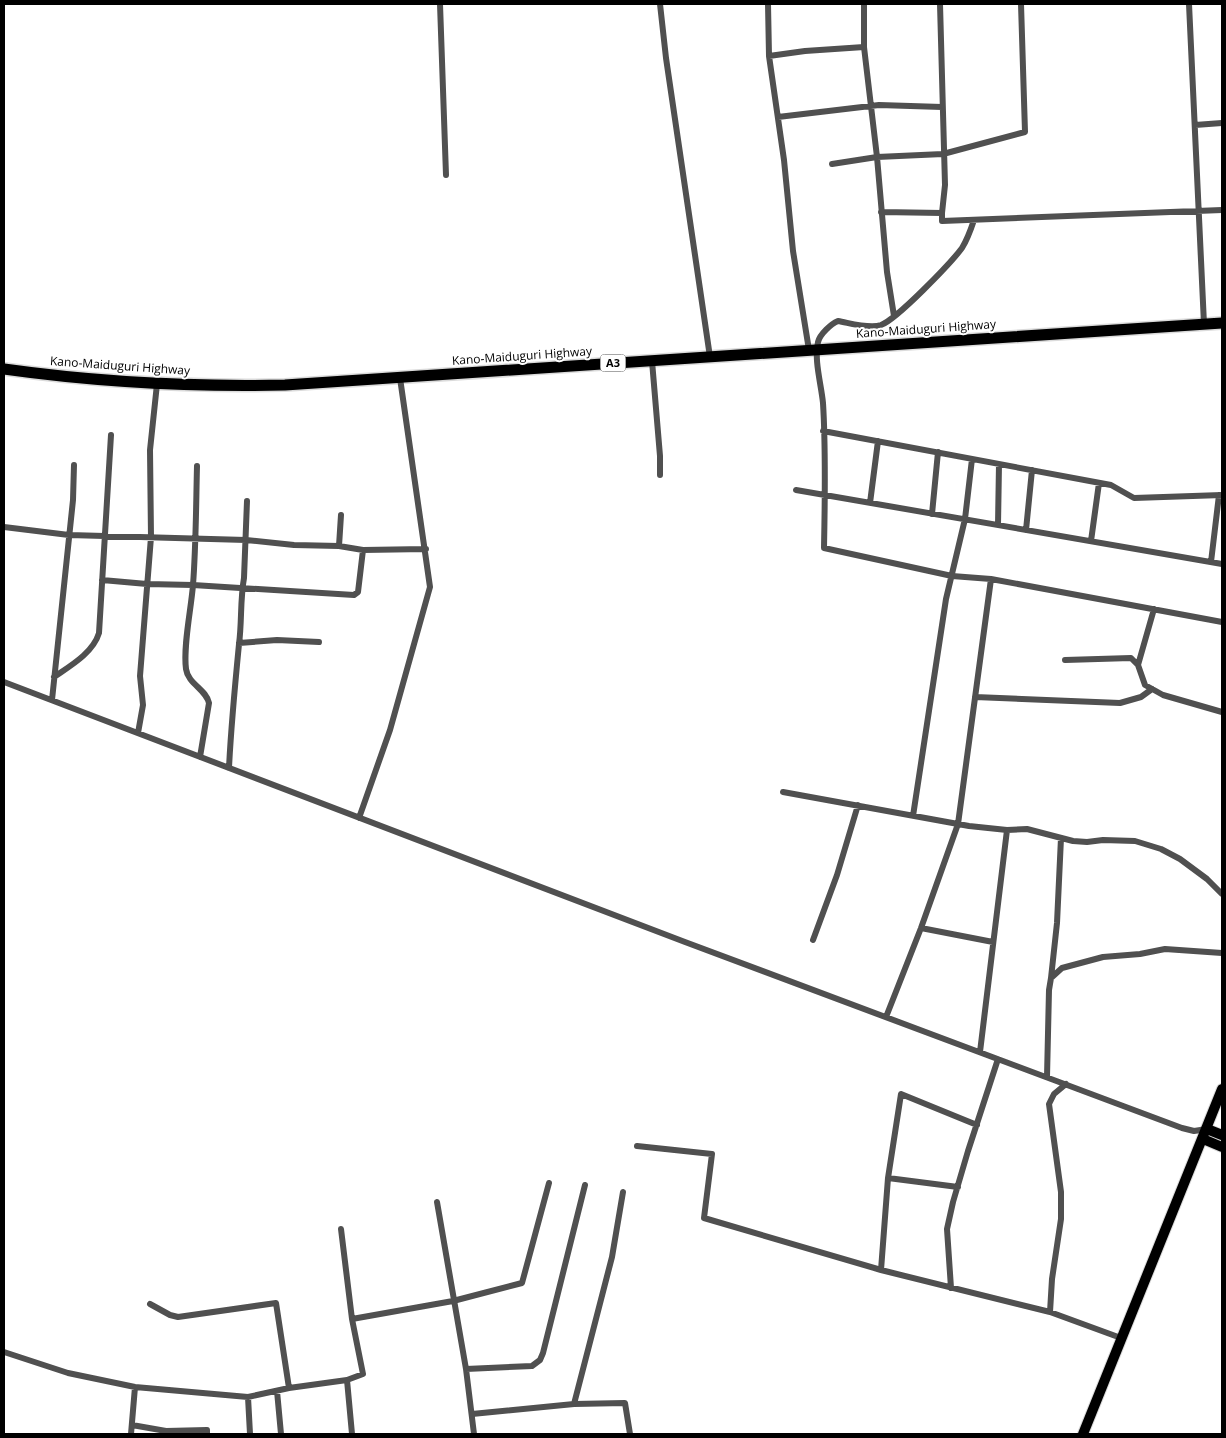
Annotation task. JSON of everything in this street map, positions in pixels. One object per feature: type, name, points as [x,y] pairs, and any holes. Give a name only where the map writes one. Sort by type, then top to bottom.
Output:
[{"type":"highway","name":"Kano-Maiduguri Highway","points":[[4,369],[99,380],[157,384],[225,387],[284,386],[1222,323]]},
{"type":"main road","points":[[1083,1434],[1222,1089]]},
{"type":"main road","points":[[1207,1129],[1222,1135]]},
{"type":"main road","points":[[1203,1139],[1222,1146]]},
{"type":"street","points":[[440,4],[446,175]]},
{"type":"street","points":[[660,4],[666,58],[710,357]]},
{"type":"street","points":[[768,4],[769,56],[784,160],[793,251],[822,402],[825,495],[824,548],[952,576],[991,579],[1222,622]]},
{"type":"street","points":[[864,4],[864,46],[877,158],[887,272],[894,316]]},
{"type":"street","points":[[940,4],[945,185],[942,221],[1222,210]]},
{"type":"street","points":[[832,164],[877,158],[943,154],[1025,132],[1021,4]]},
{"type":"street","points":[[1188,4],[1204,324]]},
{"type":"street","points":[[769,56],[805,50],[864,46]]},
{"type":"street","points":[[778,117],[870,106],[912,105],[942,107]]},
{"type":"street","points":[[1195,125],[1222,123]]},
{"type":"street","points":[[881,212],[942,212]]},
{"type":"street","points":[[813,350],[821,335],[835,322],[872,326],[881,325],[894,316],[913,300],[961,249],[974,220]]},
{"type":"street","points":[[652,361],[660,475]]},
{"type":"street","points":[[359,818],[390,730],[430,587],[400,378]]},
{"type":"street","points":[[138,733],[144,705],[140,676],[150,537],[150,450],[157,384]]},
{"type":"street","points":[[823,431],[1111,485],[1134,498],[1220,495],[1210,562]]},
{"type":"street","points":[[54,677],[74,663],[95,644],[99,633],[111,435]]},
{"type":"street","points":[[870,503],[878,441]]},
{"type":"street","points":[[932,514],[938,452]]},
{"type":"street","points":[[913,816],[946,599],[965,519],[972,459]]},
{"type":"street","points":[[998,525],[999,464]]},
{"type":"street","points":[[52,700],[73,500],[74,465]]},
{"type":"street","points":[[197,466],[196,538],[186,672],[208,697],[209,703],[200,757]]},
{"type":"street","points":[[1026,530],[1032,470]]},
{"type":"street","points":[[1090,541],[1099,483]]},
{"type":"street","points":[[796,490],[1222,564]]},
{"type":"street","points":[[229,768],[234,686],[240,643],[247,501]]},
{"type":"street","points":[[339,546],[341,515]]},
{"type":"street","points":[[4,527],[69,535],[246,540],[294,545],[339,546],[363,550],[426,549]]},
{"type":"street","points":[[102,580],[354,595],[358,592],[363,550]]},
{"type":"street","points":[[886,1017],[921,928],[958,824],[991,579]]},
{"type":"street","points":[[1138,665],[1154,609]]},
{"type":"street","points":[[240,643],[277,640],[319,642]]},
{"type":"street","points":[[1065,660],[1130,658],[1138,665],[1145,685],[1163,696],[1222,712]]},
{"type":"street","points":[[4,682],[684,942],[1182,1128],[1194,1130],[1207,1129]]},
{"type":"street","points":[[975,696],[1120,703],[1141,697],[1152,689]]},
{"type":"street","points":[[783,792],[958,824],[1006,830],[1026,829],[1061,838],[1087,842],[1103,840],[1135,841],[1161,849],[1180,859],[1207,879],[1222,894]]},
{"type":"street","points":[[813,940],[837,875],[858,805]]},
{"type":"street","points":[[980,1052],[1006,830]]},
{"type":"street","points":[[1047,1077],[1049,990],[1057,923],[1061,838]]},
{"type":"street","points":[[921,928],[993,942]]},
{"type":"street","points":[[1051,978],[1062,968],[1103,957],[1140,954],[1165,949],[1222,953]]},
{"type":"street","points":[[951,1288],[948,1229],[958,1187],[998,1059]]},
{"type":"street","points":[[1050,1312],[1061,1192],[1049,1104],[1054,1094],[1066,1084]]},
{"type":"street","points":[[881,1270],[888,1178],[902,1094],[977,1125]]},
{"type":"street","points":[[638,1146],[712,1154],[704,1218],[881,1270],[1050,1312],[1122,1338]]},
{"type":"street","points":[[888,1178],[958,1187]]},
{"type":"street","points":[[352,1319],[453,1301],[522,1283],[549,1183]]},
{"type":"street","points":[[466,1369],[532,1366],[540,1360],[585,1186]]},
{"type":"street","points":[[574,1404],[612,1257],[623,1192]]},
{"type":"street","points":[[437,1202],[466,1369],[474,1434]]},
{"type":"street","points":[[4,1352],[68,1372],[135,1387],[248,1397],[288,1388],[347,1380],[363,1374],[352,1319],[342,1229]]},
{"type":"street","points":[[150,1304],[170,1315],[178,1317],[276,1303],[288,1388]]},
{"type":"street","points":[[347,1380],[352,1434]]},
{"type":"street","points":[[131,1434],[135,1387]]},
{"type":"street","points":[[277,1391],[281,1434]]},
{"type":"street","points":[[248,1397],[250,1434]]},
{"type":"street","points":[[472,1414],[574,1404],[625,1403],[630,1434]]},
{"type":"street","points":[[132,1425],[166,1433],[208,1430],[208,1434]]}]
